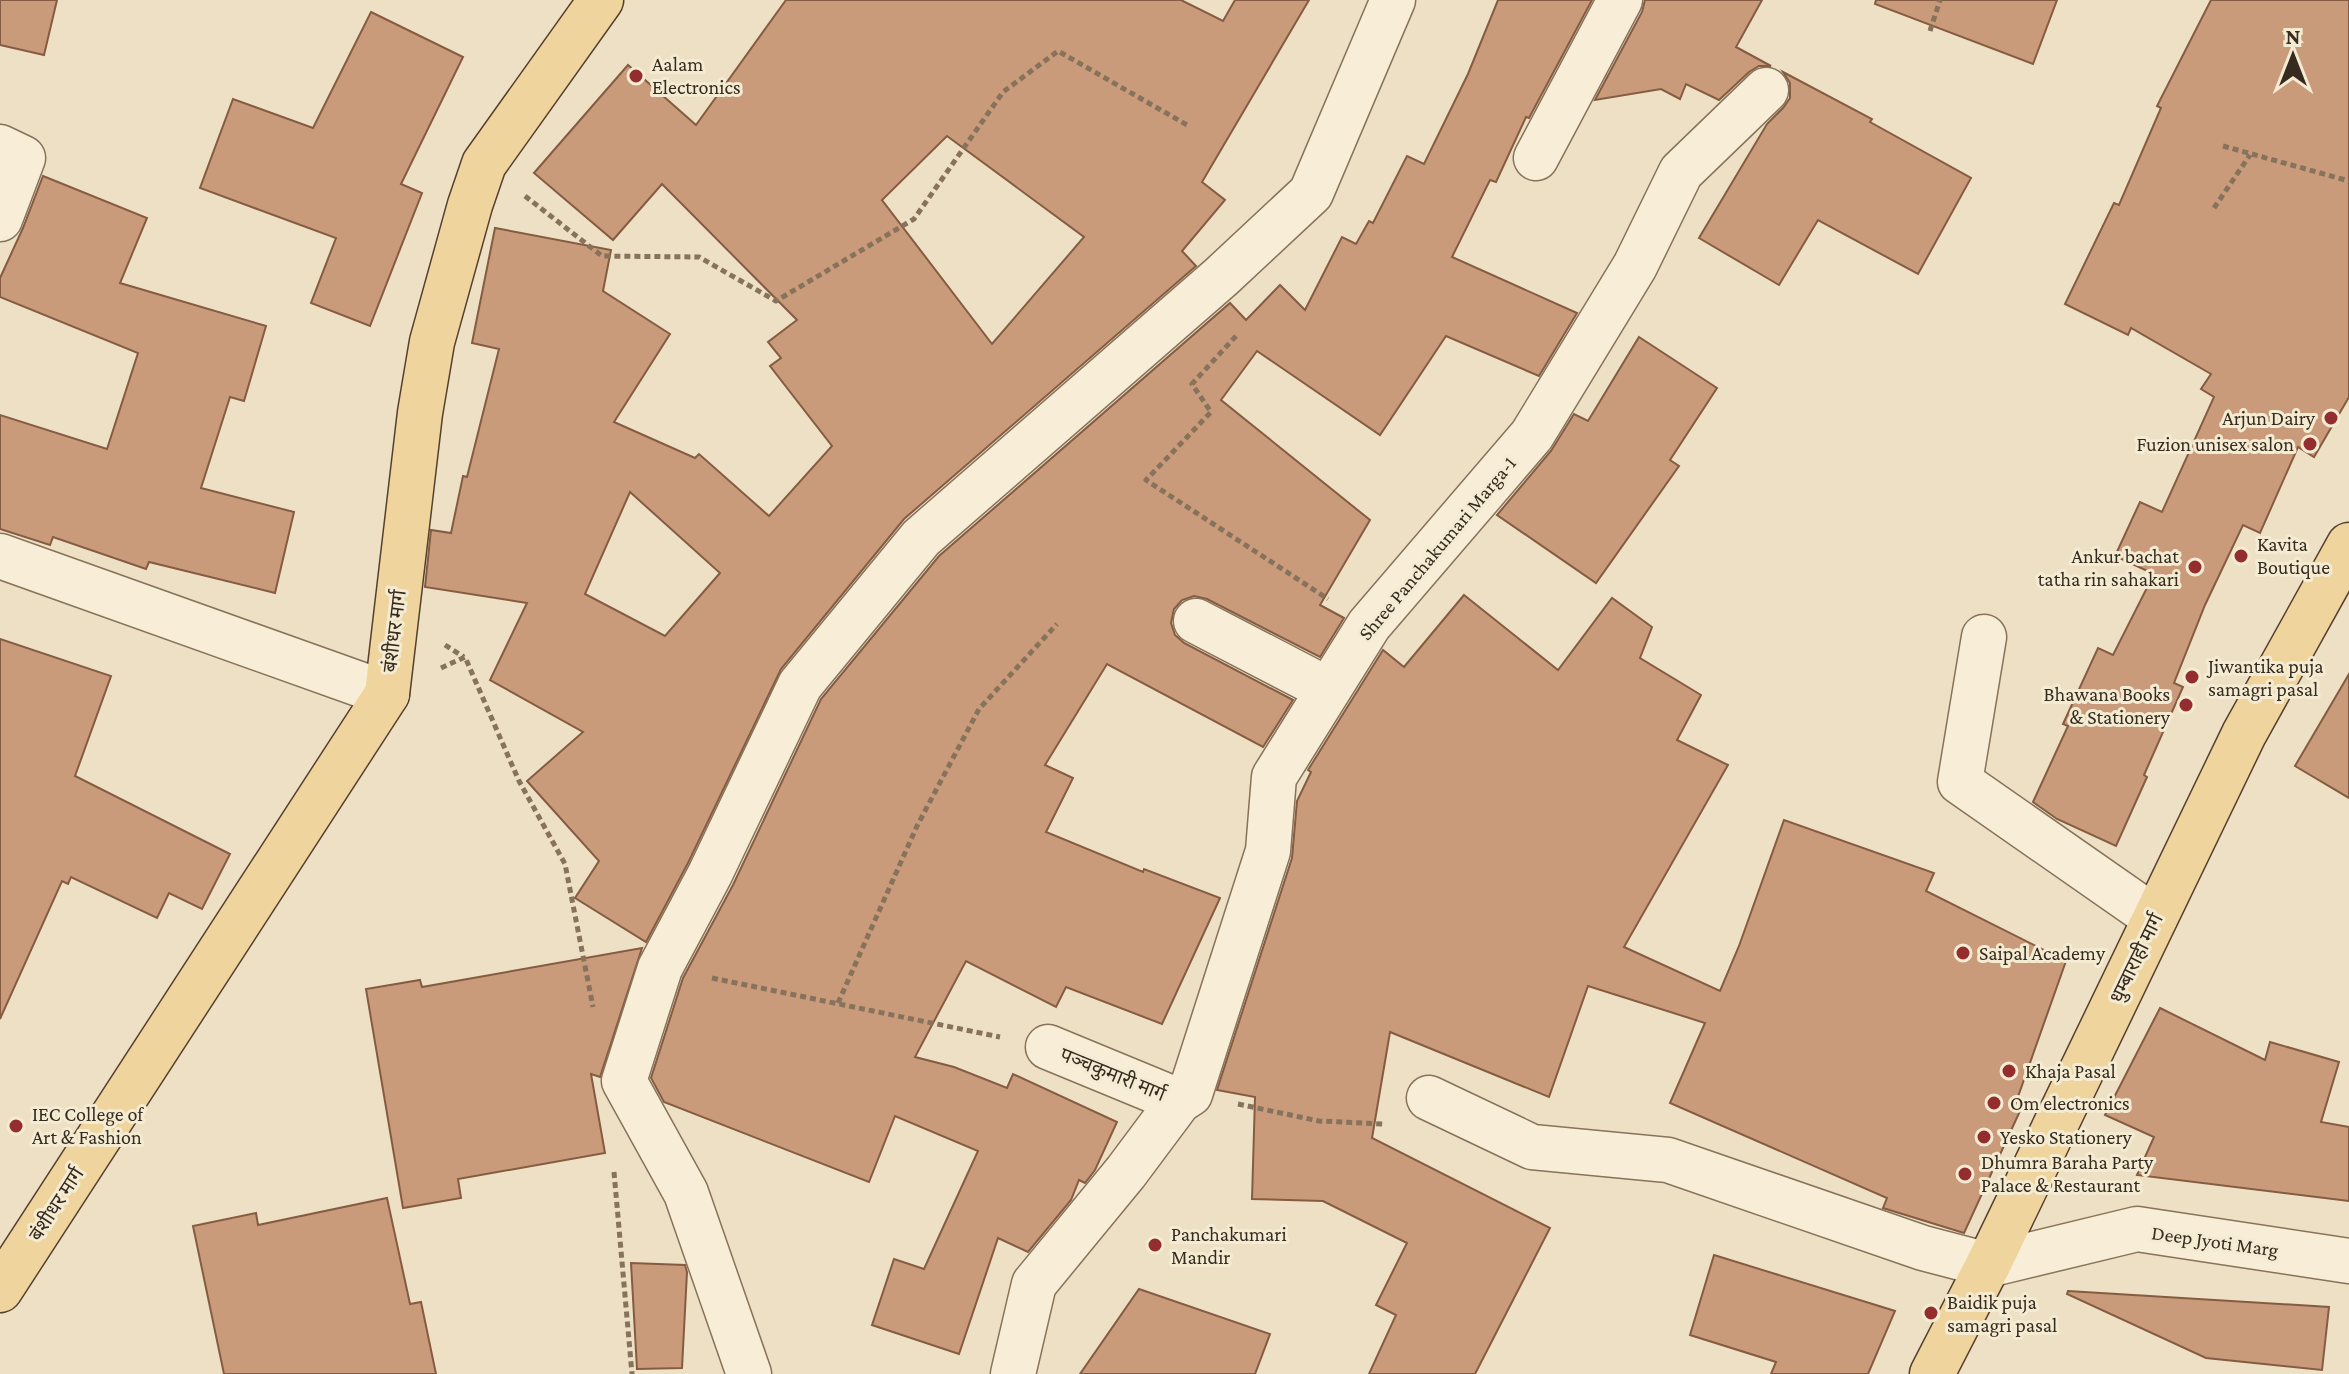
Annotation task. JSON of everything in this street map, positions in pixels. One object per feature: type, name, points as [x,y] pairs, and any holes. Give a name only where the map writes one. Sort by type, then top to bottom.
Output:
[{"type":"main road","name":"बंशीधर मार्ग","points":[[0,1290],[387,694],[420,413],[432,342],[484,164],[601,0]]},
{"type":"main road","name":"धुम्बाराही मार्ग","points":[[1932,1374],[1988,1265],[2244,734],[2349,545]]},
{"type":"street","points":[[749,1374],[686,1193],[624,1081],[660,968],[710,874],[800,685],[921,538],[1221,277],[1311,193],[1393,0]]},
{"type":"street","points":[[1536,158],[1620,0]]},
{"type":"street","name":"Shree Panchakumari Marga-1","points":[[1013,1374],[1034,1284],[1184,1097],[1268,851],[1274,777],[1369,625],[1532,435],[1635,266],[1681,172],[1766,90]]},
{"type":"street","points":[[0,147],[23,158],[0,219]]},
{"type":"street","points":[[0,556],[387,694]]},
{"type":"street","points":[[1196,621],[1327,689]]},
{"type":"street","points":[[1984,637],[1960,782],[2155,918]]},
{"type":"street","name":"पञ्चकुमारी मार्ग","points":[[1048,1047],[1184,1097]]},
{"type":"street","points":[[1429,1098],[1532,1147],[1668,1160],[1923,1248],[1988,1265]]},
{"type":"street","name":"Deep Jyoti Marg","points":[[1988,1265],[2137,1229],[2349,1261]]},
{"type":"path","points":[[1930,31],[1940,0]]},
{"type":"path","points":[[484,164],[602,256],[699,257],[776,301],[914,219],[1003,92],[1058,51],[1187,125]]},
{"type":"path","points":[[2223,146],[2349,181]]},
{"type":"path","points":[[2214,208],[2250,155]]},
{"type":"path","points":[[1246,326],[1192,384],[1211,412],[1146,480],[1369,625]]},
{"type":"path","points":[[838,1003],[917,826],[979,709],[1057,624]]},
{"type":"path","points":[[387,694],[465,657],[519,781],[565,864]]},
{"type":"path","points":[[660,968],[1048,1047]]},
{"type":"path","points":[[1184,1097],[1319,1121],[1384,1124]]},
{"type":"building","points":[[0,0],[57,0],[44,55],[0,45]]},
{"type":"building","points":[[786,0],[1181,0],[1223,21],[1235,0],[1309,0],[1202,182],[1225,200],[1182,251],[1196,266],[904,519],[781,669],[688,863],[646,942],[575,898],[599,861],[527,781],[583,732],[490,680],[527,603],[425,587],[431,530],[451,533],[463,476],[467,477],[499,349],[472,343],[495,228],[611,250],[603,291],[670,334],[614,422],[695,458],[699,454],[769,516],[832,446],[770,366],[781,358],[768,342],[797,320],[662,184],[613,240],[534,173],[628,65],[696,125]],"holes":[[[947,136],[1084,237],[992,344],[882,200]],[[630,492],[720,573],[665,636],[585,594]]]},
{"type":"building","points":[[1498,0],[1592,0],[1529,118],[1526,117],[1496,182],[1490,180],[1452,257],[1577,313],[1539,376],[1446,336],[1380,435],[1257,351],[1221,400],[1370,520],[1320,605],[1344,618],[1320,657],[1207,599],[1194,596],[1182,600],[1174,609],[1171,623],[1175,635],[1184,643],[1293,700],[1263,747],[1107,664],[1045,765],[1073,778],[1046,832],[1143,872],[1144,869],[1220,898],[1162,1024],[1066,987],[1056,1007],[966,961],[915,1057],[954,1067],[1007,1088],[1013,1074],[1117,1122],[1095,1170],[1085,1183],[1079,1180],[1071,1200],[1028,1252],[998,1238],[959,1354],[872,1325],[894,1259],[924,1269],[978,1151],[895,1116],[869,1182],[664,1102],[651,1078],[683,978],[733,885],[821,699],[939,556],[1230,303],[1246,320],[1280,285],[1305,310],[1342,237],[1356,244],[1369,221],[1373,223],[1407,156],[1424,164],[1468,74]]},
{"type":"building","points":[[1645,0],[1762,0],[1736,47],[1771,66],[1759,66],[1749,72],[1719,100],[1686,84],[1680,99],[1661,89],[1595,100],[1642,12]]},
{"type":"building","points":[[1876,0],[2057,0],[2033,64],[1875,4]]},
{"type":"building","points":[[2211,0],[2349,0],[2349,397],[2314,457],[2298,447],[2260,533],[2243,525],[2205,605],[2174,683],[2183,687],[2116,846],[2057,819],[2033,802],[2068,726],[2063,724],[2098,648],[2113,655],[2154,574],[2115,556],[2140,502],[2162,512],[2214,397],[2201,389],[2211,374],[2131,328],[2128,335],[2065,304],[2114,203],[2119,205],[2161,108],[2157,106]]},
{"type":"building","points":[[371,12],[463,57],[401,184],[422,193],[370,326],[311,303],[336,238],[200,188],[233,99],[313,128]]},
{"type":"building","points":[[1783,72],[1872,119],[1870,122],[1971,178],[1918,274],[1818,220],[1779,285],[1699,238],[1767,124],[1790,98],[1790,83]]},
{"type":"building","points":[[43,176],[147,218],[120,283],[266,326],[244,401],[230,397],[201,488],[294,512],[275,593],[149,562],[146,569],[53,537],[50,545],[0,529],[0,415],[107,449],[138,353],[0,297],[0,278]]},
{"type":"building","points":[[1639,337],[1717,388],[1670,460],[1679,466],[1596,583],[1497,515],[1551,451],[1574,414],[1588,421]]},
{"type":"building","points":[[1464,595],[1558,670],[1612,598],[1652,627],[1640,658],[1701,695],[1677,740],[1728,765],[1624,947],[1720,991],[1784,820],[1934,873],[1926,891],[2066,961],[2014,1108],[2020,1111],[1964,1233],[1883,1208],[1887,1198],[1670,1103],[1705,1023],[1588,986],[1549,1097],[1390,1032],[1372,1138],[1550,1228],[1475,1374],[1369,1374],[1396,1315],[1376,1305],[1407,1243],[1323,1201],[1252,1199],[1255,1097],[1217,1090],[1292,858],[1297,801],[1311,772],[1308,770],[1383,650],[1404,667]]},
{"type":"building","points":[[0,639],[111,676],[75,776],[230,854],[202,909],[169,893],[157,918],[71,877],[68,884],[62,881],[0,1019]]},
{"type":"building","points":[[2349,674],[2349,798],[2295,766]]},
{"type":"building","points":[[642,948],[600,1077],[591,1074],[605,1153],[458,1179],[461,1198],[403,1208],[366,989],[420,980],[422,987]]},
{"type":"building","points":[[2160,1008],[2265,1060],[2270,1042],[2339,1062],[2321,1122],[2349,1127],[2349,1201],[2137,1175],[2154,1137],[2105,1115]]},
{"type":"building","points":[[387,1198],[410,1304],[421,1302],[436,1374],[224,1374],[193,1226],[256,1213],[258,1225]]},
{"type":"building","points":[[1714,1255],[1895,1311],[1868,1374],[1771,1374],[1776,1362],[1690,1335]]},
{"type":"building","points":[[631,1263],[685,1265],[682,1368],[637,1369]]},
{"type":"building","points":[[1139,1289],[1270,1334],[1255,1374],[1080,1374]]},
{"type":"building","points":[[2068,1291],[2329,1307],[2322,1370],[2206,1358],[2067,1294]]},
{"type":"place","name":"Aalam Electronics","points":[[636,76]]},
{"type":"place","name":"Arjun Dairy","points":[[2331,418]]},
{"type":"place","name":"Fuzion unisex salon","points":[[2310,444]]},
{"type":"place","name":"Kavita Boutique","points":[[2241,556]]},
{"type":"place","name":"Ankur bachat tatha rin sahakari","points":[[2195,567]]},
{"type":"place","name":"Jiwantika puja samagri pasal","points":[[2192,677]]},
{"type":"place","name":"Bhawana Books & Stationery","points":[[2186,705]]},
{"type":"place","name":"Saipal Academy","points":[[1963,953]]},
{"type":"place","name":"Khaja Pasal","points":[[2009,1071]]},
{"type":"place","name":"Om electronics","points":[[1994,1103]]},
{"type":"place","name":"IEC College of Art & Fashion","points":[[16,1126]]},
{"type":"place","name":"Yesko Stationery","points":[[1984,1137]]},
{"type":"place","name":"Dhumra Baraha Party Palace & Restaurant","points":[[1965,1174]]},
{"type":"place","name":"Panchakumari Mandir","points":[[1155,1245]]},
{"type":"place","name":"Baidik puja samagri pasal","points":[[1931,1313]]}]
